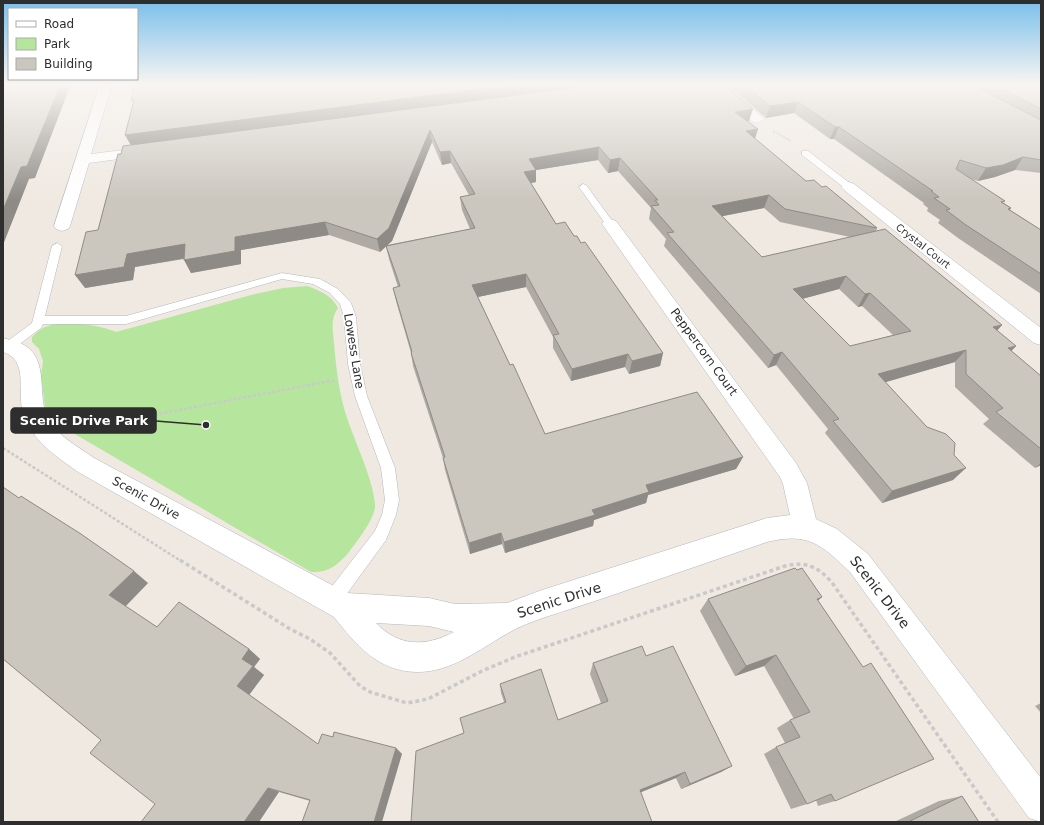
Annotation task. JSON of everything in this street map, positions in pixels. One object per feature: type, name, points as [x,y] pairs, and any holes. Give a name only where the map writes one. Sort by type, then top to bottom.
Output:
[{"type":"street","points":[[62,226],[94,122]]},
{"type":"street","points":[[83,160],[162,149]]},
{"type":"street","name":"Crystal Court","points":[[849,187],[1041,338]]},
{"type":"street","name":"Peppercorn Court","points":[[610,224],[775,450],[795,484],[805,527]]},
{"type":"street","name":"Scenic Drive","points":[[6,346],[21,352],[28,360],[31,394],[36,418],[47,436],[86,465],[338,604],[380,648],[401,655],[419,656],[440,653],[458,646],[509,616],[767,530],[792,525],[818,531],[833,540],[859,563],[1041,806]]},
{"type":"street","name":"Scenic Drive","points":[[338,604],[429,612],[455,618],[509,616]]},
{"type":"lane","name":"Crystal Court","points":[[805,153],[849,187]]},
{"type":"lane","name":"Peppercorn Court","points":[[583,187],[610,224]]},
{"type":"lane","points":[[6,346],[31,331],[40,320],[57,246]]},
{"type":"lane","name":"Lowess Lane","points":[[40,320],[126,320],[282,276],[316,281],[334,291],[345,303],[350,317],[357,376],[361,396],[388,468],[392,500],[389,515],[380,535],[338,604]]},
{"type":"path","points":[[47,436],[357,376]]},
{"type":"green space","points":[[307,286],[325,294],[338,308],[335,312],[333,329],[340,390],[347,418],[371,483],[375,504],[372,516],[357,542],[341,561],[328,570],[311,572],[73,433],[45,406],[41,376],[43,361],[39,349],[32,342],[32,337],[43,328],[55,324],[72,323],[92,325],[116,332],[251,295],[283,288]]},
{"type":"building","points":[[3,122],[45,122],[27,166],[21,167],[3,210]]},
{"type":"building","points":[[128,122],[222,122],[125,135]]},
{"type":"building","points":[[304,122],[749,122],[758,129],[746,131],[806,181],[814,180],[822,187],[826,186],[877,228],[785,209],[769,195],[712,206],[762,257],[885,229],[1002,325],[993,327],[1016,346],[1008,348],[1041,376],[1041,449],[996,412],[1003,408],[966,374],[966,350],[878,374],[927,427],[946,434],[955,443],[954,455],[966,468],[892,491],[833,421],[839,419],[782,352],[774,355],[667,233],[674,232],[651,206],[659,205],[655,200],[658,200],[620,158],[610,160],[599,147],[529,159],[536,170],[524,172],[556,224],[565,222],[574,236],[577,236],[581,243],[585,242],[663,353],[632,361],[628,354],[572,369],[553,335],[559,334],[526,274],[472,285],[510,365],[513,364],[545,434],[697,392],[743,457],[646,485],[649,492],[592,510],[595,515],[504,542],[501,533],[469,543],[443,458],[445,457],[411,353],[412,352],[393,288],[400,286],[386,246],[475,228],[460,197],[475,194],[450,151],[440,152],[430,130],[389,228],[377,239],[325,222],[235,237],[235,251],[184,260],[185,244],[127,254],[124,267],[75,275],[86,232],[98,230],[118,154],[121,154],[123,146]],"holes":[[[846,276],[865,294],[870,293],[911,331],[850,346],[793,289]]]},
{"type":"building","points":[[828,122],[1041,122],[1041,160],[1023,157],[1003,165],[986,168],[960,160],[956,169],[1005,201],[1001,202],[1011,208],[1008,209],[1041,230],[1041,274],[966,225],[946,210],[950,209],[934,198],[939,197],[931,191],[933,191],[839,127],[835,127]]},
{"type":"building","points":[[3,487],[19,498],[21,496],[81,534],[134,571],[109,595],[157,627],[179,602],[249,649],[242,659],[253,666],[237,686],[318,744],[322,734],[333,737],[334,732],[396,748],[374,822],[302,822],[310,800],[268,788],[244,822],[141,822],[155,804],[90,753],[101,740],[3,659]]},
{"type":"building","points":[[795,568],[797,570],[802,568],[822,597],[817,599],[863,667],[871,663],[934,759],[835,801],[831,794],[807,804],[776,747],[800,737],[790,720],[810,712],[776,655],[746,666],[708,599]]},
{"type":"building","points":[[642,646],[646,656],[673,646],[732,766],[690,784],[685,772],[640,790],[652,822],[411,822],[416,751],[464,733],[460,718],[506,702],[500,684],[541,669],[558,720],[608,701],[593,663]]},
{"type":"building","points":[[962,796],[979,822],[908,822]]},
{"type":"place","name":"Scenic Drive Park","points":[[206,425]]}]
